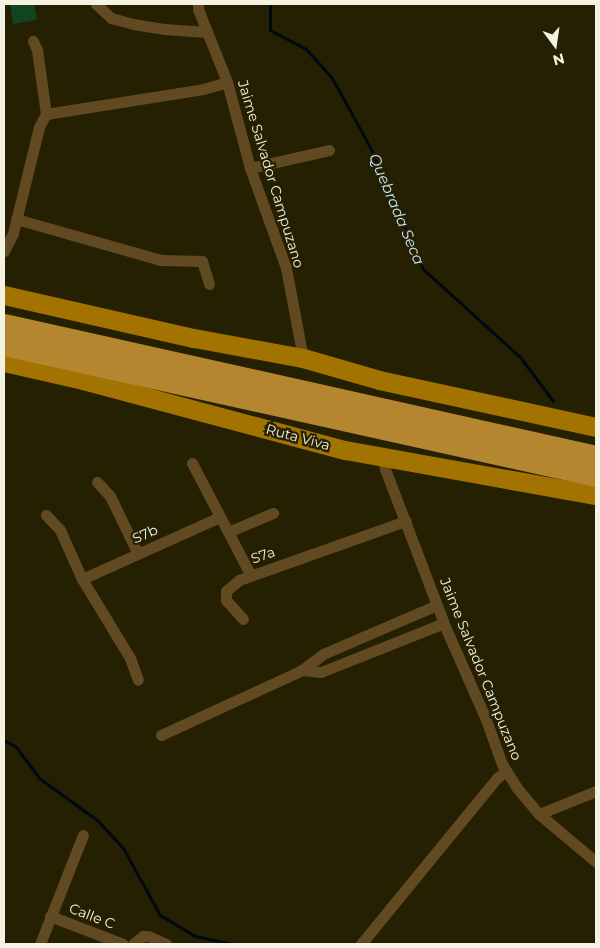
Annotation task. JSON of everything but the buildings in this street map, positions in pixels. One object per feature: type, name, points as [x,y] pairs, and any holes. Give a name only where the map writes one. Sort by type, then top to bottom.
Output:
[{"type":"highway","points":[[4,324],[596,456]]},
{"type":"highway","name":"Ruta Viva","points":[[4,345],[596,476]]},
{"type":"main road","points":[[4,295],[194,338],[303,358],[378,380],[596,427]]},
{"type":"main road","name":"Ruta Viva","points":[[4,362],[83,380],[345,450],[596,496]]},
{"type":"street","points":[[96,4],[111,18],[133,24],[164,29],[207,32]]},
{"type":"street","name":"Jaime Salvador Campuzano","points":[[198,4],[227,82],[250,168],[286,268],[303,358]]},
{"type":"street","points":[[4,251],[13,233],[40,127],[46,114],[37,50],[33,41]]},
{"type":"street","points":[[46,114],[202,89],[227,82]]},
{"type":"street","points":[[250,168],[329,150]]},
{"type":"street","points":[[16,220],[161,260],[202,261],[209,284]]},
{"type":"street","name":"Jaime Salvador Campuzano","points":[[383,458],[444,623],[506,771],[539,814],[596,862]]},
{"type":"street","name":"S7a","points":[[192,463],[251,576],[406,521]]},
{"type":"street","points":[[97,482],[110,496],[138,554]]},
{"type":"street","points":[[228,532],[273,513]]},
{"type":"street","points":[[46,515],[60,530],[82,579],[130,658],[138,680]]},
{"type":"street","name":"S7b","points":[[82,579],[220,517]]},
{"type":"street","points":[[243,619],[226,600],[226,592],[230,586],[251,576]]},
{"type":"street","points":[[161,735],[302,670],[323,654],[437,605]]},
{"type":"street","points":[[302,670],[321,672],[444,623]]},
{"type":"street","points":[[361,944],[497,778],[506,771]]},
{"type":"street","points":[[539,814],[596,791]]},
{"type":"street","points":[[40,944],[84,835]]},
{"type":"street","name":"Calle C","points":[[50,916],[123,944]]},
{"type":"street","points":[[133,944],[148,936],[166,944]]},
{"type":"green space","points":[[10,4],[34,4],[37,20],[13,24]]},
{"type":"waterway","name":"Quebrada Seca","points":[[270,4],[270,30],[306,49],[332,78],[371,149],[423,269],[520,357],[553,401]]},
{"type":"waterway","points":[[4,740],[16,747],[39,778],[97,820],[123,848],[160,915],[195,936],[233,944]]}]
